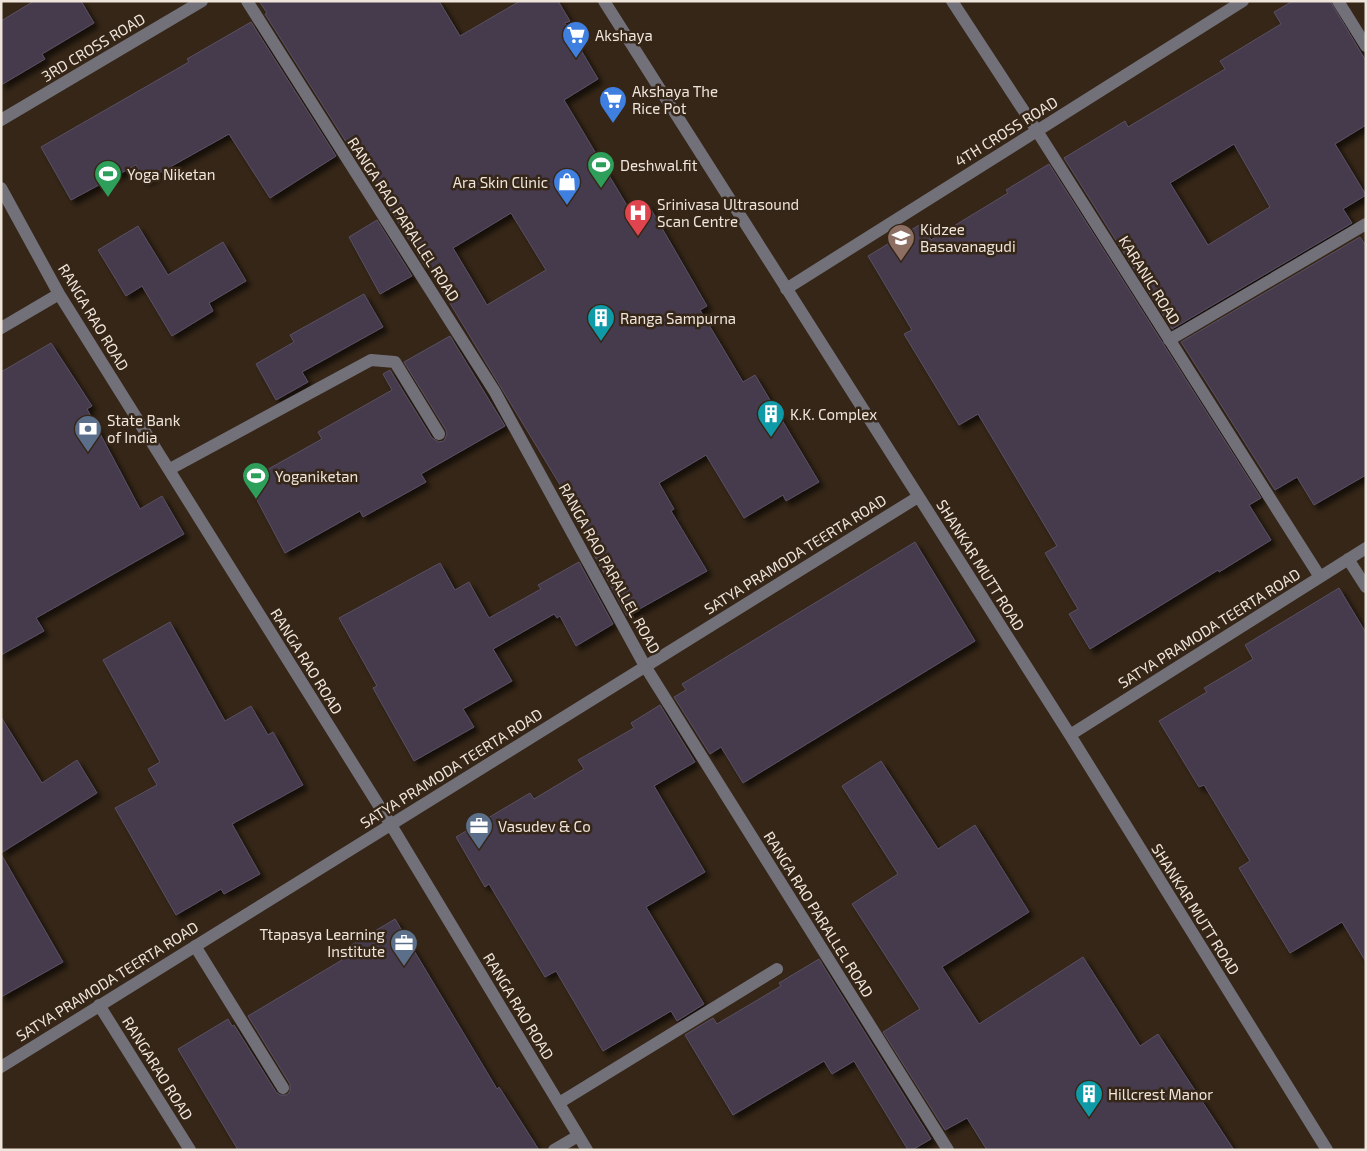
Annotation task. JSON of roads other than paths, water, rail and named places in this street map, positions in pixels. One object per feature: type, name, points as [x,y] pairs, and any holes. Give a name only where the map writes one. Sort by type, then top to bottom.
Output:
[{"type":"street","name":"3RD CROSS ROAD","points":[[1,120],[202,1]]},
{"type":"street","name":"RANGA RAO PARALLEL ROAD","points":[[247,1],[495,392],[645,666],[948,1150]]},
{"type":"street","name":"SHANKAR MUTT ROAD","points":[[604,1],[1070,736],[1326,1150]]},
{"type":"street","name":"KARANIC ROAD","points":[[952,1],[1037,131],[1320,577]]},
{"type":"street","name":"4TH CROSS ROAD","points":[[786,289],[1243,1]]},
{"type":"street","points":[[1338,1],[1366,46]]},
{"type":"street","name":"RANGA RAO ROAD","points":[[1,188],[60,294],[391,825],[587,1150]]},
{"type":"street","points":[[1169,340],[1366,224]]},
{"type":"street","points":[[1,328],[60,294]]},
{"type":"street","points":[[170,469],[371,360],[395,362],[438,434]]},
{"type":"street","name":"SATYA PRAMODA TEERTA ROAD","points":[[1,1067],[918,497]]},
{"type":"street","name":"SATYA PRAMODA TEERTA ROAD","points":[[1070,736],[1366,548]]},
{"type":"street","points":[[1348,559],[1366,587]]},
{"type":"street","points":[[195,946],[283,1088]]},
{"type":"street","points":[[559,1103],[777,969]]},
{"type":"street","name":"RANGARAO ROAD","points":[[99,1005],[190,1150]]},
{"type":"street","points":[[554,1150],[578,1136]]},
{"type":"place","name":"Akshaya","points":[[576,59]]},
{"type":"place","name":"Akshaya The Rice Pot","points":[[613,124]]},
{"type":"place","name":"Deshwal.fit","points":[[601,189]]},
{"type":"place","name":"Yoga Niketan","points":[[108,198]]},
{"type":"place","name":"Ara Skin Clinic","points":[[567,206]]},
{"type":"place","name":"Srinivasa Ultrasound Scan Centre","points":[[638,237]]},
{"type":"place","name":"Kidzee Basavanagudi","points":[[901,262]]},
{"type":"place","name":"Ranga Sampurna","points":[[601,342]]},
{"type":"place","name":"K.K. Complex","points":[[771,438]]},
{"type":"place","name":"State Bank of India","points":[[88,453]]},
{"type":"place","name":"Yoganiketan","points":[[256,500]]},
{"type":"place","name":"Vasudev & Co","points":[[479,850]]},
{"type":"place","name":"Ttapasya Learning Institute","points":[[404,967]]},
{"type":"place","name":"Hillcrest Manor","points":[[1089,1118]]}]
